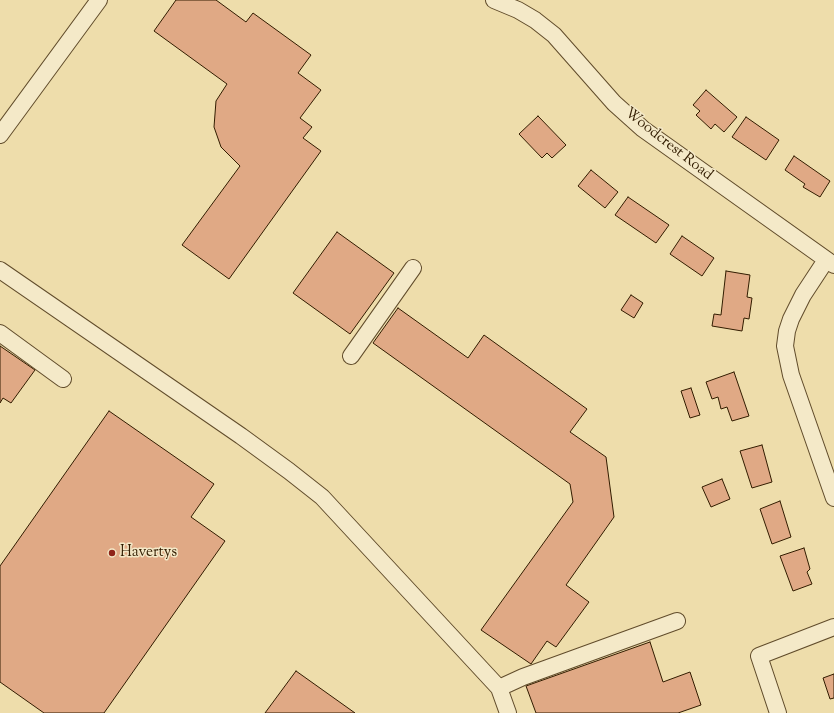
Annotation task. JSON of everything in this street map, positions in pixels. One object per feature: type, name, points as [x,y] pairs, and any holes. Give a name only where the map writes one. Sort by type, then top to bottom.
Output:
[{"type":"street","points":[[0,135],[99,0]]},
{"type":"street","name":"Woodcrest Road","points":[[494,0],[524,14],[554,35],[614,103],[643,129],[830,262]]},
{"type":"street","points":[[830,262],[816,273],[790,318],[785,346],[791,375],[834,498]]},
{"type":"street","points":[[351,356],[413,268]]},
{"type":"street","points":[[0,270],[241,436],[322,497],[499,688],[508,713]]},
{"type":"street","points":[[0,333],[63,379]]},
{"type":"street","points":[[499,688],[523,677],[677,620]]},
{"type":"street","points":[[778,713],[759,656],[834,627]]},
{"type":"building","points":[[176,0],[216,0],[246,22],[253,13],[311,55],[298,73],[321,90],[300,118],[312,127],[303,138],[321,151],[229,279],[182,245],[240,166],[221,147],[214,127],[216,101],[227,84],[154,31]]},
{"type":"building","points":[[706,90],[737,117],[724,132],[715,124],[711,129],[696,115],[700,111],[693,105]]},
{"type":"building","points":[[538,116],[566,145],[552,158],[547,153],[542,158],[519,134]]},
{"type":"building","points":[[746,117],[779,140],[766,160],[732,137]]},
{"type":"building","points":[[794,156],[830,181],[820,197],[803,187],[805,184],[785,170]]},
{"type":"building","points":[[591,170],[618,192],[605,208],[578,186]]},
{"type":"building","points":[[628,197],[669,225],[656,243],[615,215]]},
{"type":"building","points":[[337,232],[394,273],[350,334],[293,293]]},
{"type":"building","points":[[682,236],[714,258],[702,276],[670,254]]},
{"type":"building","points":[[726,271],[750,275],[747,297],[752,298],[749,319],[744,318],[742,331],[712,326],[714,314],[721,315]]},
{"type":"building","points":[[631,295],[643,303],[634,318],[621,310]]},
{"type":"building","points":[[398,308],[468,358],[484,335],[587,409],[570,432],[606,457],[614,517],[566,585],[589,602],[556,647],[547,641],[531,664],[481,630],[573,502],[570,484],[373,343]]},
{"type":"building","points":[[0,346],[35,370],[11,403],[3,398],[0,403]]},
{"type":"building","points":[[734,372],[749,416],[732,421],[727,407],[721,409],[718,397],[712,399],[706,382]]},
{"type":"building","points":[[691,388],[700,415],[690,418],[681,391]]},
{"type":"building","name":"Havertys","points":[[109,411],[214,484],[191,517],[225,541],[104,713],[44,713],[0,682],[0,566]]},
{"type":"building","points":[[762,445],[772,482],[752,488],[740,451]]},
{"type":"building","points":[[722,479],[730,499],[711,507],[702,487]]},
{"type":"building","points":[[780,501],[791,537],[772,544],[760,509]]},
{"type":"building","points":[[804,548],[810,569],[807,572],[812,584],[793,591],[780,556]]},
{"type":"building","points":[[650,642],[663,682],[690,672],[701,705],[678,713],[536,713],[526,686]]},
{"type":"building","points":[[296,671],[355,713],[265,713]]},
{"type":"building","points":[[834,674],[834,698],[830,699],[823,678]]},
{"type":"place","name":"Havertys","points":[[112,553]]}]
